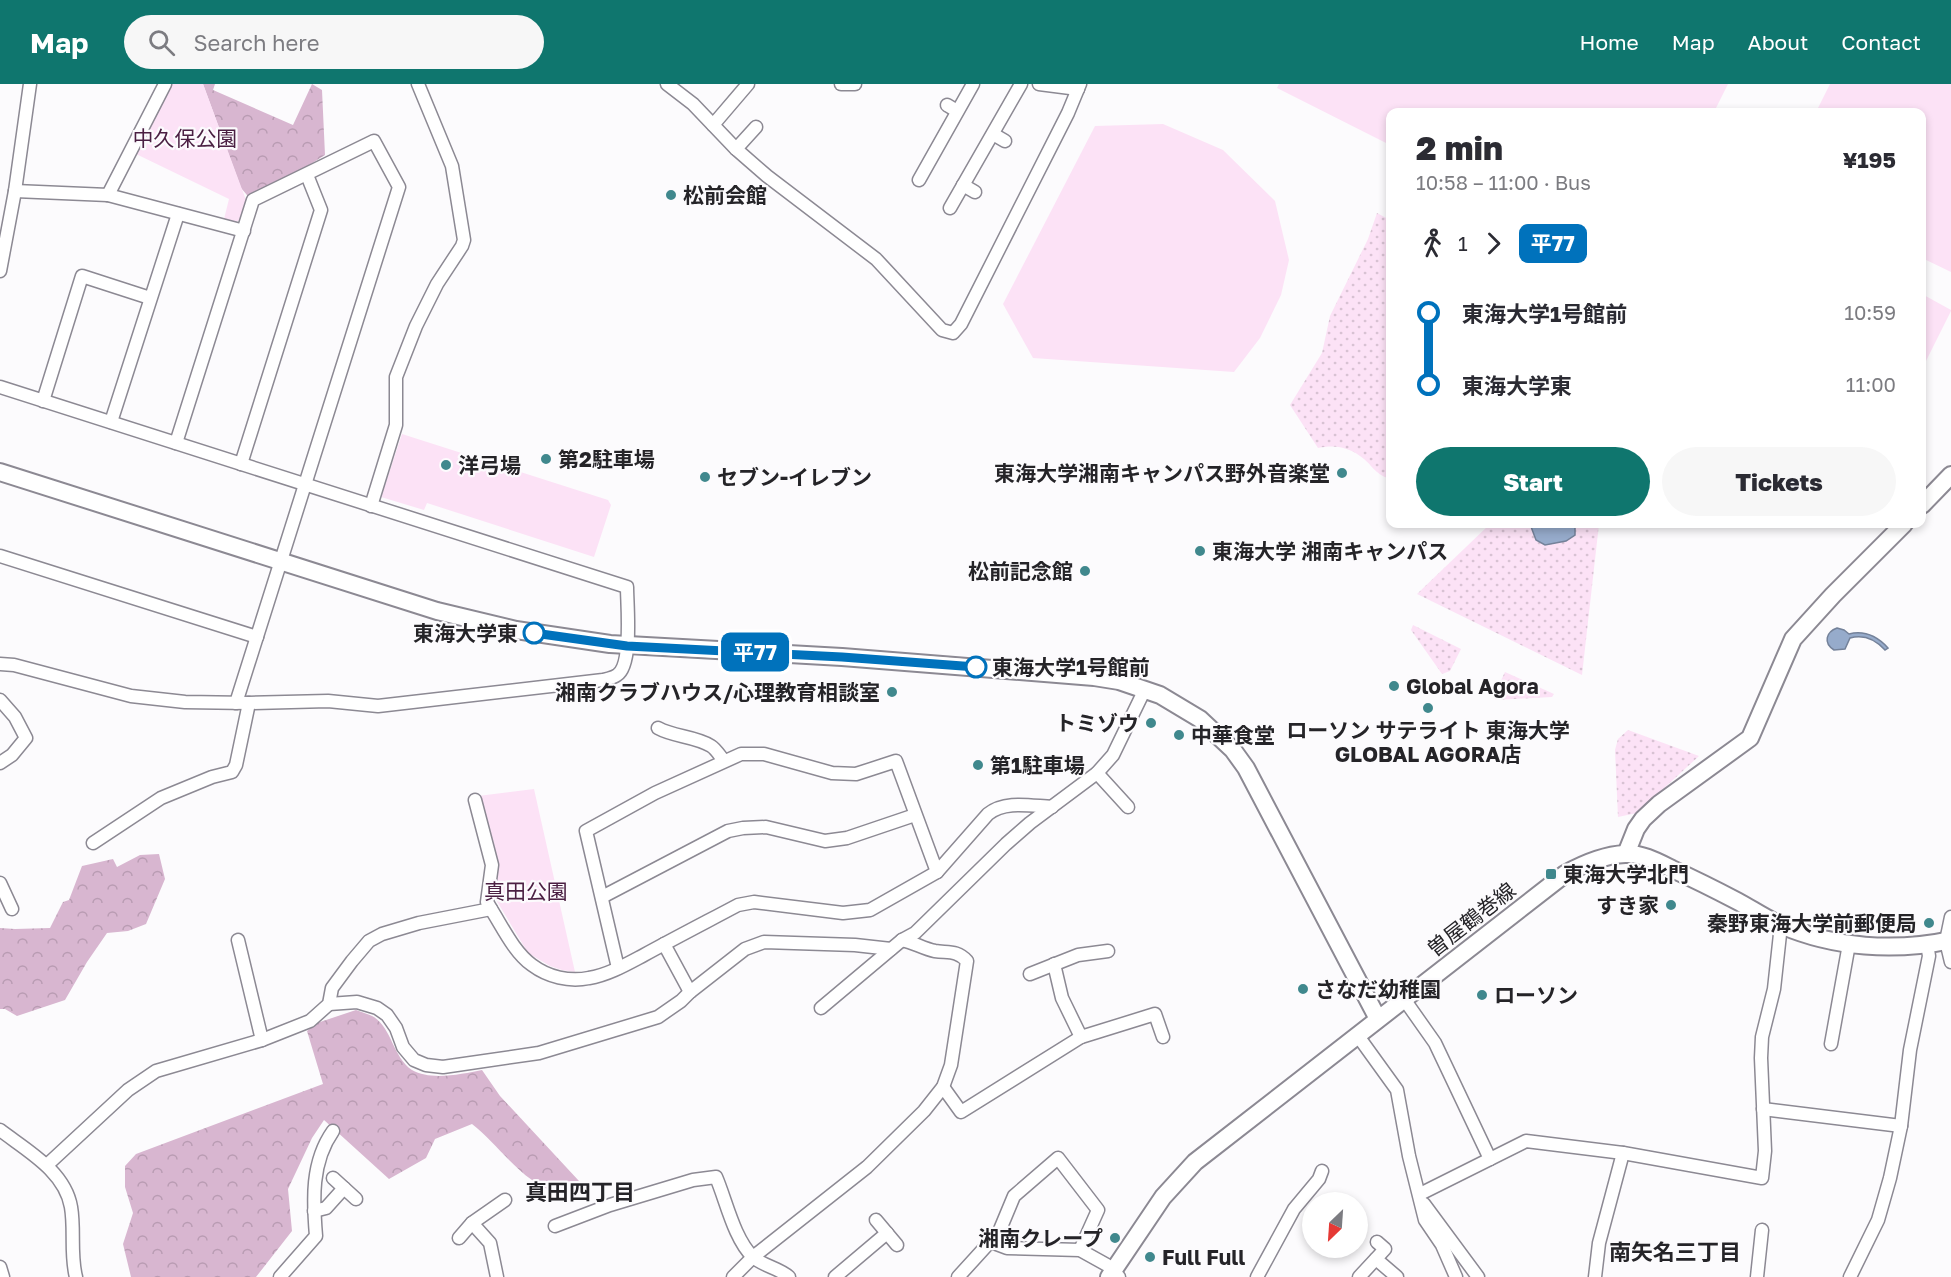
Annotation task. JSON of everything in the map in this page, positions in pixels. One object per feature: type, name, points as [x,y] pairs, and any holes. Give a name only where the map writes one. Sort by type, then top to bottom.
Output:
[{"type":"street","points":[[0,270],[15,191],[30,84]]},
{"type":"street","points":[[108,195],[165,84]]},
{"type":"street","points":[[371,506],[396,424],[396,377],[436,284],[464,240],[452,166],[418,84]]},
{"type":"street","points":[[669,84],[693,104],[736,149],[767,176],[876,259],[942,330],[953,333],[961,324],[1079,86],[1039,84]]},
{"type":"street","points":[[712,125],[748,84]]},
{"type":"street","points":[[841,84],[855,84]]},
{"type":"street","points":[[919,180],[938,157],[952,108],[973,84]]},
{"type":"street","points":[[950,208],[1022,84]]},
{"type":"street","points":[[736,149],[756,127]]},
{"type":"street","points":[[993,134],[1005,141]]},
{"type":"street","points":[[93,843],[161,798],[212,777],[232,772],[236,765],[243,703],[257,637],[399,187],[374,141],[253,200],[176,443]]},
{"type":"street","points":[[242,464],[321,210],[306,175]]},
{"type":"street","points":[[963,185],[975,192]]},
{"type":"street","points":[[15,191],[108,195],[244,231]]},
{"type":"street","points":[[111,422],[178,214]]},
{"type":"street","points":[[43,401],[82,276],[150,298]]},
{"type":"street","points":[[0,387],[627,586],[627,646],[623,669],[617,675],[603,680],[378,706],[328,700],[243,703],[185,702],[131,696],[14,665],[0,664]]},
{"type":"street","points":[[0,472],[437,610],[505,627],[627,646],[842,657],[1067,674],[1106,678],[1145,688],[1180,705],[1200,718],[1233,750],[1246,768],[1378,1019]]},
{"type":"street","points":[[1926,501],[1951,475]]},
{"type":"street","points":[[1626,854],[1636,829],[1659,804],[1750,738],[1793,639],[1900,528]]},
{"type":"street","points":[[0,556],[257,637]]},
{"type":"street","points":[[821,1008],[902,939],[915,933],[1006,844],[1097,773],[1113,755],[1145,688]]},
{"type":"street","points":[[0,700],[15,717],[26,738],[12,755],[0,763]]},
{"type":"street","points":[[658,728],[707,744],[713,747],[724,760]]},
{"type":"street","points":[[618,968],[586,831],[655,794],[741,754],[764,754],[832,772],[856,774],[896,761],[937,872]]},
{"type":"street","points":[[1097,773],[1128,807]]},
{"type":"street","points":[[475,800],[492,865],[487,902],[520,954],[531,965],[560,978],[589,978],[618,968],[738,905],[754,902],[843,913],[870,910],[937,872],[995,808],[1006,805],[1052,807]]},
{"type":"street","points":[[602,897],[728,831],[766,827],[825,841],[847,838],[915,815]]},
{"type":"street","name":"曽屋鶴巻線","points":[[1114,1275],[1163,1197],[1195,1162],[1565,874],[1593,861],[1626,854],[1653,860],[1711,887],[1781,925],[1848,944],[1894,947],[1948,940]]},
{"type":"street","points":[[0,883],[12,909]]},
{"type":"street","points":[[47,1165],[128,1090],[156,1071],[262,1040],[310,1021],[329,1004],[333,988],[369,941],[419,923],[491,909]]},
{"type":"street","points":[[1951,917],[1948,940],[1951,962]]},
{"type":"street","points":[[1421,1206],[1490,1159],[1526,1141],[1623,1153],[1762,1178],[1765,1151],[1762,1037],[1774,989],[1781,925]]},
{"type":"street","points":[[733,1277],[753,1257],[867,1167],[924,1112],[943,1087],[951,1065],[967,961],[962,955],[952,951],[934,951],[902,939]]},
{"type":"street","points":[[238,940],[262,1040]]},
{"type":"street","points":[[329,1004],[357,1002],[377,1008],[387,1015],[396,1028],[403,1047],[414,1060],[426,1065],[442,1067],[539,1053],[658,1017],[745,950],[764,942],[855,945],[891,949]]},
{"type":"street","points":[[664,944],[690,992]]},
{"type":"street","points":[[1831,1044],[1848,944]]},
{"type":"street","points":[[1850,1277],[1878,1220],[1890,1178],[1901,1126],[1910,1050],[1929,956],[1927,944]]},
{"type":"street","points":[[1030,974],[1077,956],[1108,951]]},
{"type":"street","points":[[1054,964],[1062,998],[1081,1037]]},
{"type":"street","points":[[1404,999],[1435,1043],[1490,1159]]},
{"type":"street","points":[[943,1087],[961,1112],[1081,1037],[1155,1014],[1163,1037]]},
{"type":"street","points":[[1358,1036],[1397,1090],[1409,1156],[1425,1220],[1442,1245],[1456,1277]]},
{"type":"street","points":[[1763,1109],[1901,1126]]},
{"type":"street","points":[[0,1130],[47,1165],[67,1193],[71,1208],[73,1266],[76,1277]]},
{"type":"street","points":[[279,1277],[316,1236],[313,1200],[316,1176],[327,1139],[333,1131]]},
{"type":"street","points":[[1595,1277],[1599,1243],[1623,1153]]},
{"type":"street","points":[[958,1277],[999,1232],[1014,1196],[1058,1158],[1098,1210],[1080,1250]]},
{"type":"street","points":[[1257,1277],[1294,1209],[1319,1179],[1322,1171]]},
{"type":"street","points":[[555,1226],[610,1205],[693,1180],[716,1177],[739,1238],[753,1257],[782,1271],[789,1277]]},
{"type":"street","points":[[333,1178],[356,1199]]},
{"type":"street","points":[[314,1211],[326,1208],[344,1188]]},
{"type":"street","points":[[459,1238],[472,1223],[505,1200]]},
{"type":"street","points":[[1421,1206],[1478,1277]]},
{"type":"street","points":[[876,1220],[897,1245]]},
{"type":"street","points":[[472,1223],[490,1243],[497,1277]]},
{"type":"street","points":[[1757,1277],[1762,1230]]},
{"type":"street","points":[[835,1277],[887,1233]]},
{"type":"street","points":[[991,1242],[1006,1248],[1080,1250],[1107,1265],[1114,1275]]},
{"type":"street","points":[[1359,1277],[1385,1249],[1377,1242]]},
{"type":"street","points":[[1376,1258],[1397,1277]]},
{"type":"street","points":[[0,1268],[3,1277]]},
{"type":"green space","name":"中久保公園","points":[[171,84],[203,84],[246,200],[241,219],[234,223],[224,219],[229,199],[136,154]]},
{"type":"green space","points":[[203,84],[215,84],[213,90],[293,125],[312,84],[322,90],[325,155],[252,201],[241,188]]},
{"type":"green space","points":[[1279,84],[1728,84],[1716,108],[1386,108],[1386,143],[1277,88]]},
{"type":"green space","points":[[1830,84],[1951,84],[1951,272],[1926,260],[1926,108],[1818,108]]},
{"type":"green space","points":[[1163,124],[1223,150],[1275,201],[1289,260],[1281,295],[1260,338],[1234,372],[1033,358],[1003,304],[1095,126]]},
{"type":"green space","points":[[1377,213],[1386,218],[1386,477],[1350,450],[1334,447],[1318,448],[1290,405],[1322,353],[1330,316],[1368,239]]},
{"type":"green space","points":[[1926,296],[1951,311],[1926,361]]},
{"type":"green space","name":"洋弓場","points":[[402,434],[608,500],[611,505],[594,557],[427,503],[424,510],[381,497]]},
{"type":"green space","points":[[1486,528],[1599,528],[1582,675],[1417,594]]},
{"type":"green space","points":[[1413,625],[1461,649],[1450,671],[1442,674],[1411,630]]},
{"type":"green space","points":[[1505,672],[1554,694],[1552,697],[1495,700],[1496,691]]},
{"type":"green space","points":[[1628,730],[1699,756],[1637,813],[1618,817],[1615,750],[1618,739]]},
{"type":"green space","name":"真田公園","points":[[534,789],[575,972],[550,966],[528,953],[495,898],[497,859],[478,796]]},
{"type":"green space","points":[[159,854],[165,879],[146,924],[128,931],[107,933],[65,1000],[17,1016],[5,1009],[0,1009],[0,928],[50,928],[63,902],[69,900],[82,866],[113,859],[117,867],[140,855]]},
{"type":"green space","points":[[356,1010],[380,1022],[401,1058],[412,1070],[437,1076],[482,1070],[500,1096],[579,1181],[559,1193],[534,1182],[472,1124],[435,1139],[426,1158],[389,1179],[324,1120],[312,1138],[288,1189],[292,1231],[256,1277],[131,1277],[123,1244],[133,1213],[125,1187],[125,1166],[136,1154],[323,1084],[307,1031],[317,1023]]},
{"type":"water","points":[[1532,528],[1575,528],[1575,535],[1566,541],[1545,545],[1536,540]]},
{"type":"water","points":[[1837,628],[1849,634],[1870,635],[1880,640],[1888,648],[1885,650],[1873,640],[1860,637],[1850,638],[1845,649],[1834,650],[1828,644],[1827,638],[1830,632]]},
{"type":"bus line","name":"平77","points":[[534,633],[627,646],[842,657],[976,667]]},
{"type":"place","name":"松前会館","points":[[671,195]]},
{"type":"place","name":"第2駐車場","points":[[546,459]]},
{"type":"place","name":"洋弓場","points":[[446,465]]},
{"type":"place","name":"東海大学湘南キャンパス野外音楽堂","points":[[1342,473]]},
{"type":"place","name":"セブン-イレブン","points":[[705,477]]},
{"type":"place","name":"東海大学 湘南キャンパス","points":[[1200,551]]},
{"type":"place","name":"松前記念館","points":[[1085,571]]},
{"type":"place","name":"東海大学東","points":[[534,633]]},
{"type":"place","name":"東海大学1号館前","points":[[976,667]]},
{"type":"place","name":"Global Agora","points":[[1394,686]]},
{"type":"place","name":"湘南クラブハウス/心理教育相談室","points":[[892,692]]},
{"type":"place","name":"ローソン サテライト 東海大学 GLOBAL AGORA店","points":[[1428,708]]},
{"type":"place","name":"トミゾウ","points":[[1151,723]]},
{"type":"place","name":"中華食堂","points":[[1179,735]]},
{"type":"place","name":"第1駐車場","points":[[978,765]]},
{"type":"place","name":"東海大学北門","points":[[1551,874]]},
{"type":"place","name":"すき家","points":[[1671,905]]},
{"type":"place","name":"秦野東海大学前郵便局","points":[[1929,923]]},
{"type":"place","name":"さなだ幼稚園","points":[[1303,989]]},
{"type":"place","name":"ローソン","points":[[1482,995]]},
{"type":"place","name":"湘南クレープ","points":[[1115,1238]]},
{"type":"place","name":"Full Full","points":[[1150,1257]]},
{"type":"district","name":"真田四丁目","points":[[580,1191]]},
{"type":"district","name":"南矢名三丁目","points":[[1675,1251]]}]
